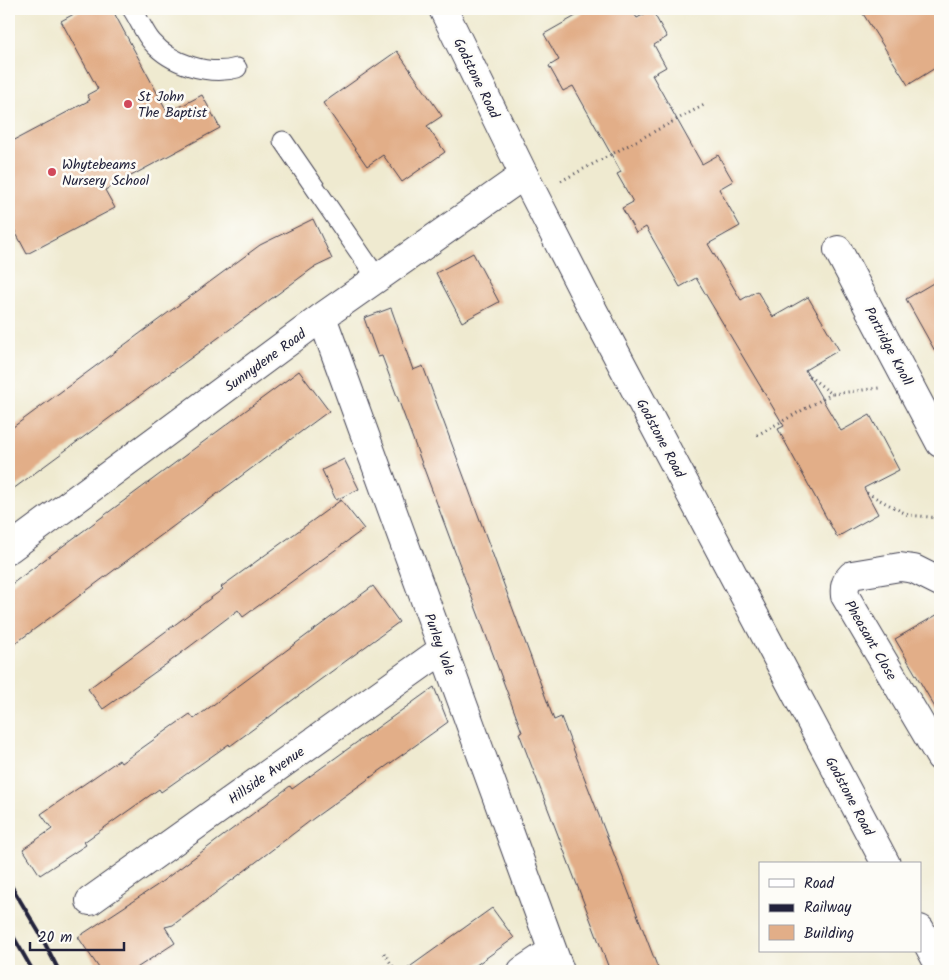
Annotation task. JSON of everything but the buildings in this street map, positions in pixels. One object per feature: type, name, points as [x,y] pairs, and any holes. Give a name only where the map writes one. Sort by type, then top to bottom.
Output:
[{"type":"main road","name":"Godstone Road","points":[[443,9],[524,175],[592,308],[885,862]]},
{"type":"main road","name":"Sunnydene Road","points":[[9,549],[322,317],[524,175]]},
{"type":"main road","name":"Partridge Knoll","points":[[838,250],[940,443]]},
{"type":"main road","name":"Purley Vale","points":[[322,317],[556,961]]},
{"type":"main road","name":"Pheasant Close","points":[[940,582],[914,569],[900,567],[852,575],[845,584],[844,590],[845,596],[940,757]]},
{"type":"main road","name":"Hillside Avenue","points":[[90,901],[442,650]]},
{"type":"main road","points":[[922,933],[940,966]]},
{"type":"main road","points":[[522,971],[556,961]]},
{"type":"lane","points":[[132,9],[152,42],[167,55],[179,62],[213,71],[228,71],[237,68]]},
{"type":"lane","points":[[284,141],[378,278]]},
{"type":"path","points":[[580,172],[706,104]]},
{"type":"path","points":[[809,376],[832,394]]},
{"type":"path","points":[[757,435],[832,394],[909,384]]},
{"type":"path","points":[[867,494],[908,515],[940,518]]},
{"type":"path","points":[[384,954],[396,971]]},
{"type":"railway","points":[[9,882],[40,934],[59,971]]},
{"type":"railway","points":[[9,929],[33,971]]},
{"type":"place","name":"St John The Baptist","points":[[128,104]]},
{"type":"place","name":"Whytebeams Nursery School","points":[[52,172]]}]
